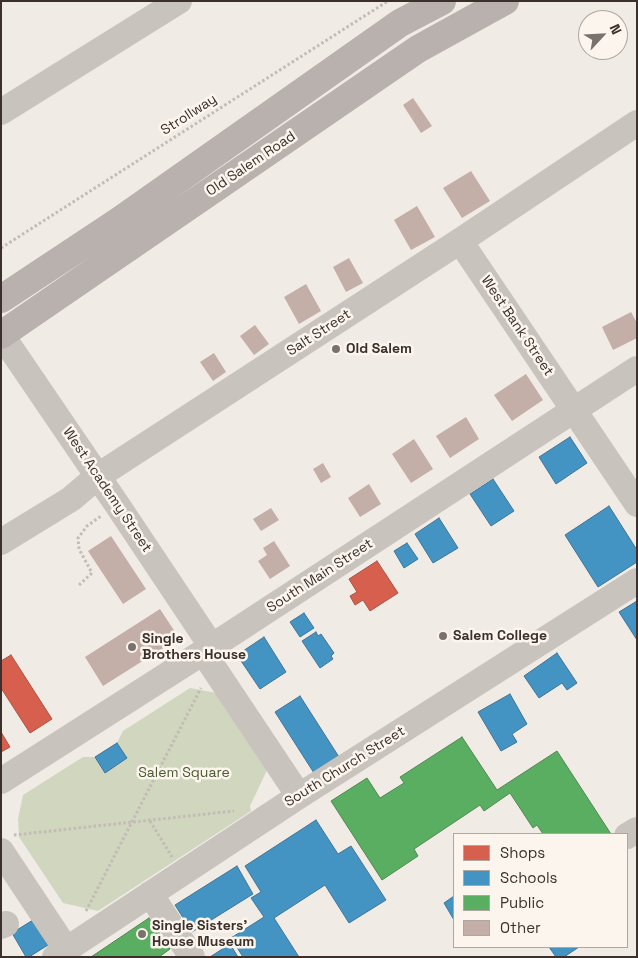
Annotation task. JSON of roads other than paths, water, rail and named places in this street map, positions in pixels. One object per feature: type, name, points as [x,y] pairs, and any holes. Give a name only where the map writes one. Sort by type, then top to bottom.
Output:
[{"type":"main road","name":"Old Salem Road","points":[[1,299],[119,221],[400,23],[442,1]]},
{"type":"main road","name":"Old Salem Road","points":[[1,335],[418,49],[505,1]]},
{"type":"street","points":[[1,112],[179,1]]},
{"type":"street","name":"Salt Street","points":[[1,542],[71,499],[98,476],[460,241],[637,123]]},
{"type":"street","name":"West Bank Street","points":[[460,241],[637,504]]},
{"type":"street","name":"West Academy Street","points":[[1,335],[118,506],[299,796]]},
{"type":"street","name":"South Main Street","points":[[1,781],[637,369]]},
{"type":"street","name":"South Church Street","points":[[60,953],[299,796],[637,581]]},
{"type":"street","points":[[4,843],[60,953]]},
{"type":"street","points":[[150,894],[192,957]]},
{"type":"place","name":"Old Salem","points":[[336,349]]},
{"type":"place","name":"Salem College","points":[[443,636]]},
{"type":"place","name":"Single Brothers House","points":[[132,647]]},
{"type":"place","name":"Single Sisters' House Museum","points":[[142,934]]},
{"type":"park label","name":"Salem Square","points":[[184,773]]}]
